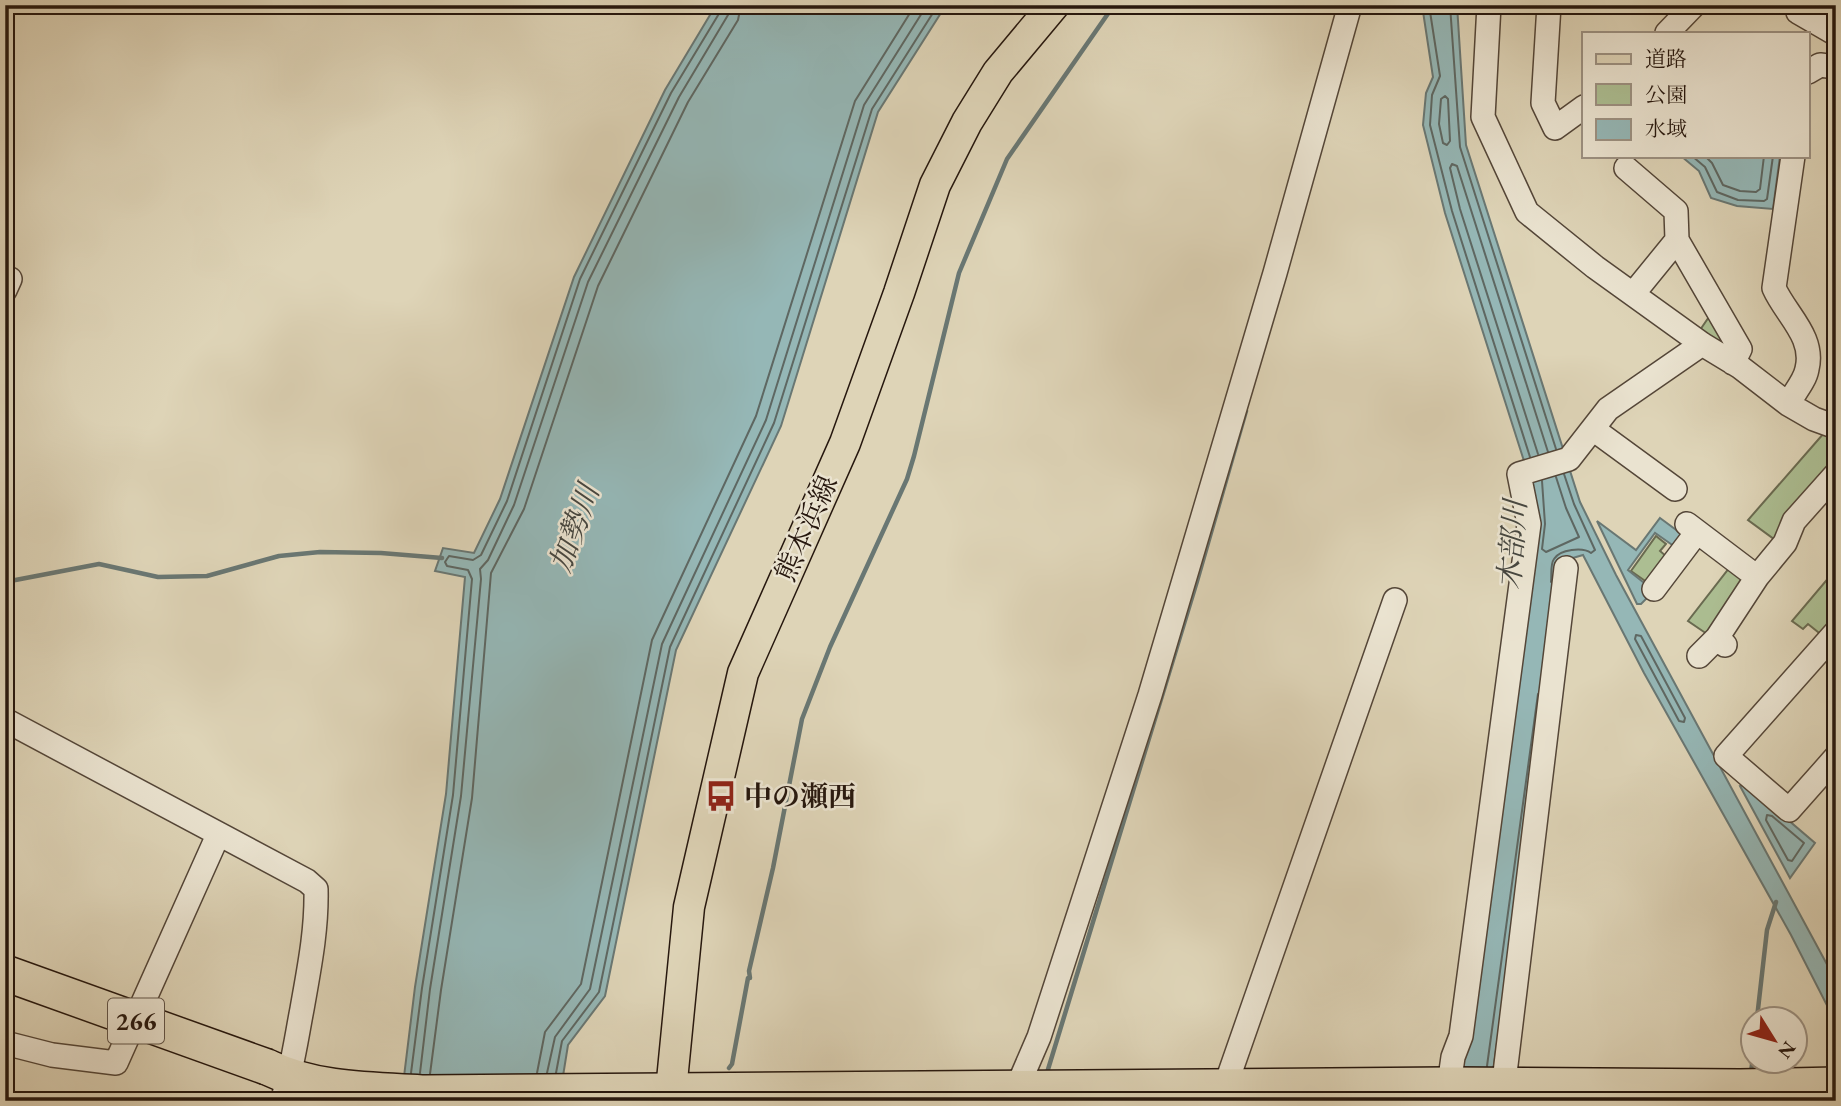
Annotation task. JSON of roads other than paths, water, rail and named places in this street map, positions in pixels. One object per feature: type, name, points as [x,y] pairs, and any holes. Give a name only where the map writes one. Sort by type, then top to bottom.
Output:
[{"type":"highway","name":"266","points":[[5,973],[275,1081]]},
{"type":"highway","name":"266","points":[[5,993],[209,1068],[275,1081],[426,1093],[665,1094],[1017,1088],[1054,1094],[1226,1087],[1452,1085],[1501,1091],[1836,1085]]},
{"type":"main road","name":"熊本浜線","points":[[665,1094],[689,907],[743,673],[845,443],[935,185],[967,122],[998,72],[1054,5]]},
{"type":"street","points":[[1017,1088],[1039,1037],[1150,695],[1275,273],[1350,5]]},
{"type":"street","points":[[1489,5],[1483,117],[1527,212],[1633,294],[1788,404],[1814,419],[1836,427]]},
{"type":"street","points":[[1569,5],[1549,14],[1543,103],[1555,128],[1582,108]]},
{"type":"street","points":[[1668,32],[1694,5]]},
{"type":"street","points":[[1803,5],[1798,12],[1836,34]]},
{"type":"street","points":[[1810,71],[1820,65],[1836,67]]},
{"type":"street","points":[[1788,404],[1807,371],[1809,349],[1796,322],[1781,303],[1774,288],[1793,158]]},
{"type":"street","points":[[1626,168],[1676,211],[1677,240],[1740,349],[1733,363]]},
{"type":"street","points":[[1633,294],[1677,240]]},
{"type":"street","points":[[1452,1085],[1452,1057],[1461,1035],[1529,524],[1519,474],[1569,459],[1608,409],[1702,344]]},
{"type":"street","points":[[1593,429],[1675,489]]},
{"type":"street","points":[[1699,656],[1721,641],[1757,577],[1785,543],[1794,521],[1836,474]]},
{"type":"street","points":[[1654,589],[1672,554],[1692,528],[1757,577]]},
{"type":"street","points":[[1501,1091],[1566,568]]},
{"type":"street","points":[[1226,1087],[1395,600]]},
{"type":"street","points":[[1836,632],[1726,756],[1789,810],[1836,757]]},
{"type":"street","points":[[5,720],[307,881],[316,889],[313,939],[275,1081]]},
{"type":"street","points":[[5,1043],[52,1055],[116,1063],[218,835]]},
{"type":"water","name":"加勢川","points":[[716,5],[946,5],[878,112],[781,426],[676,650],[605,996],[568,1045],[559,1101],[401,1101],[415,987],[446,794],[465,577],[435,571],[443,548],[474,553],[500,499],[574,277],[665,90]]},
{"type":"water","points":[[1422,5],[1457,5],[1466,145],[1580,502],[1616,575],[1836,981],[1836,1023],[1791,935],[1644,673],[1583,555],[1559,562],[1557,606],[1489,1101],[1456,1101],[1524,461],[1445,213],[1423,125],[1426,93],[1433,77]]},
{"type":"water","points":[[1683,158],[1780,158],[1773,209],[1737,206],[1711,198],[1699,171]]},
{"type":"water","points":[[1660,518],[1687,538],[1678,549],[1655,533],[1628,570],[1648,586],[1649,596],[1641,604],[1637,604],[1597,521],[1636,550]]},
{"type":"water","points":[[1746,784],[1815,843],[1790,878],[1740,786]]},
{"type":"waterway","points":[[729,1068],[750,978],[749,971],[773,868],[802,719],[830,647],[907,479],[959,273],[1007,159],[1114,5]]},
{"type":"waterway","points":[[1046,1076],[1246,411]]},
{"type":"waterway","points":[[5,582],[99,564],[158,577],[207,576],[279,556],[320,552],[442,558]]},
{"type":"waterway","points":[[1759,1004],[1767,930],[1776,902]]},
{"type":"place","name":"中の瀬西","points":[[721,796]]},
{"type":"water label","name":"木部川","points":[[1512,545]]}]
